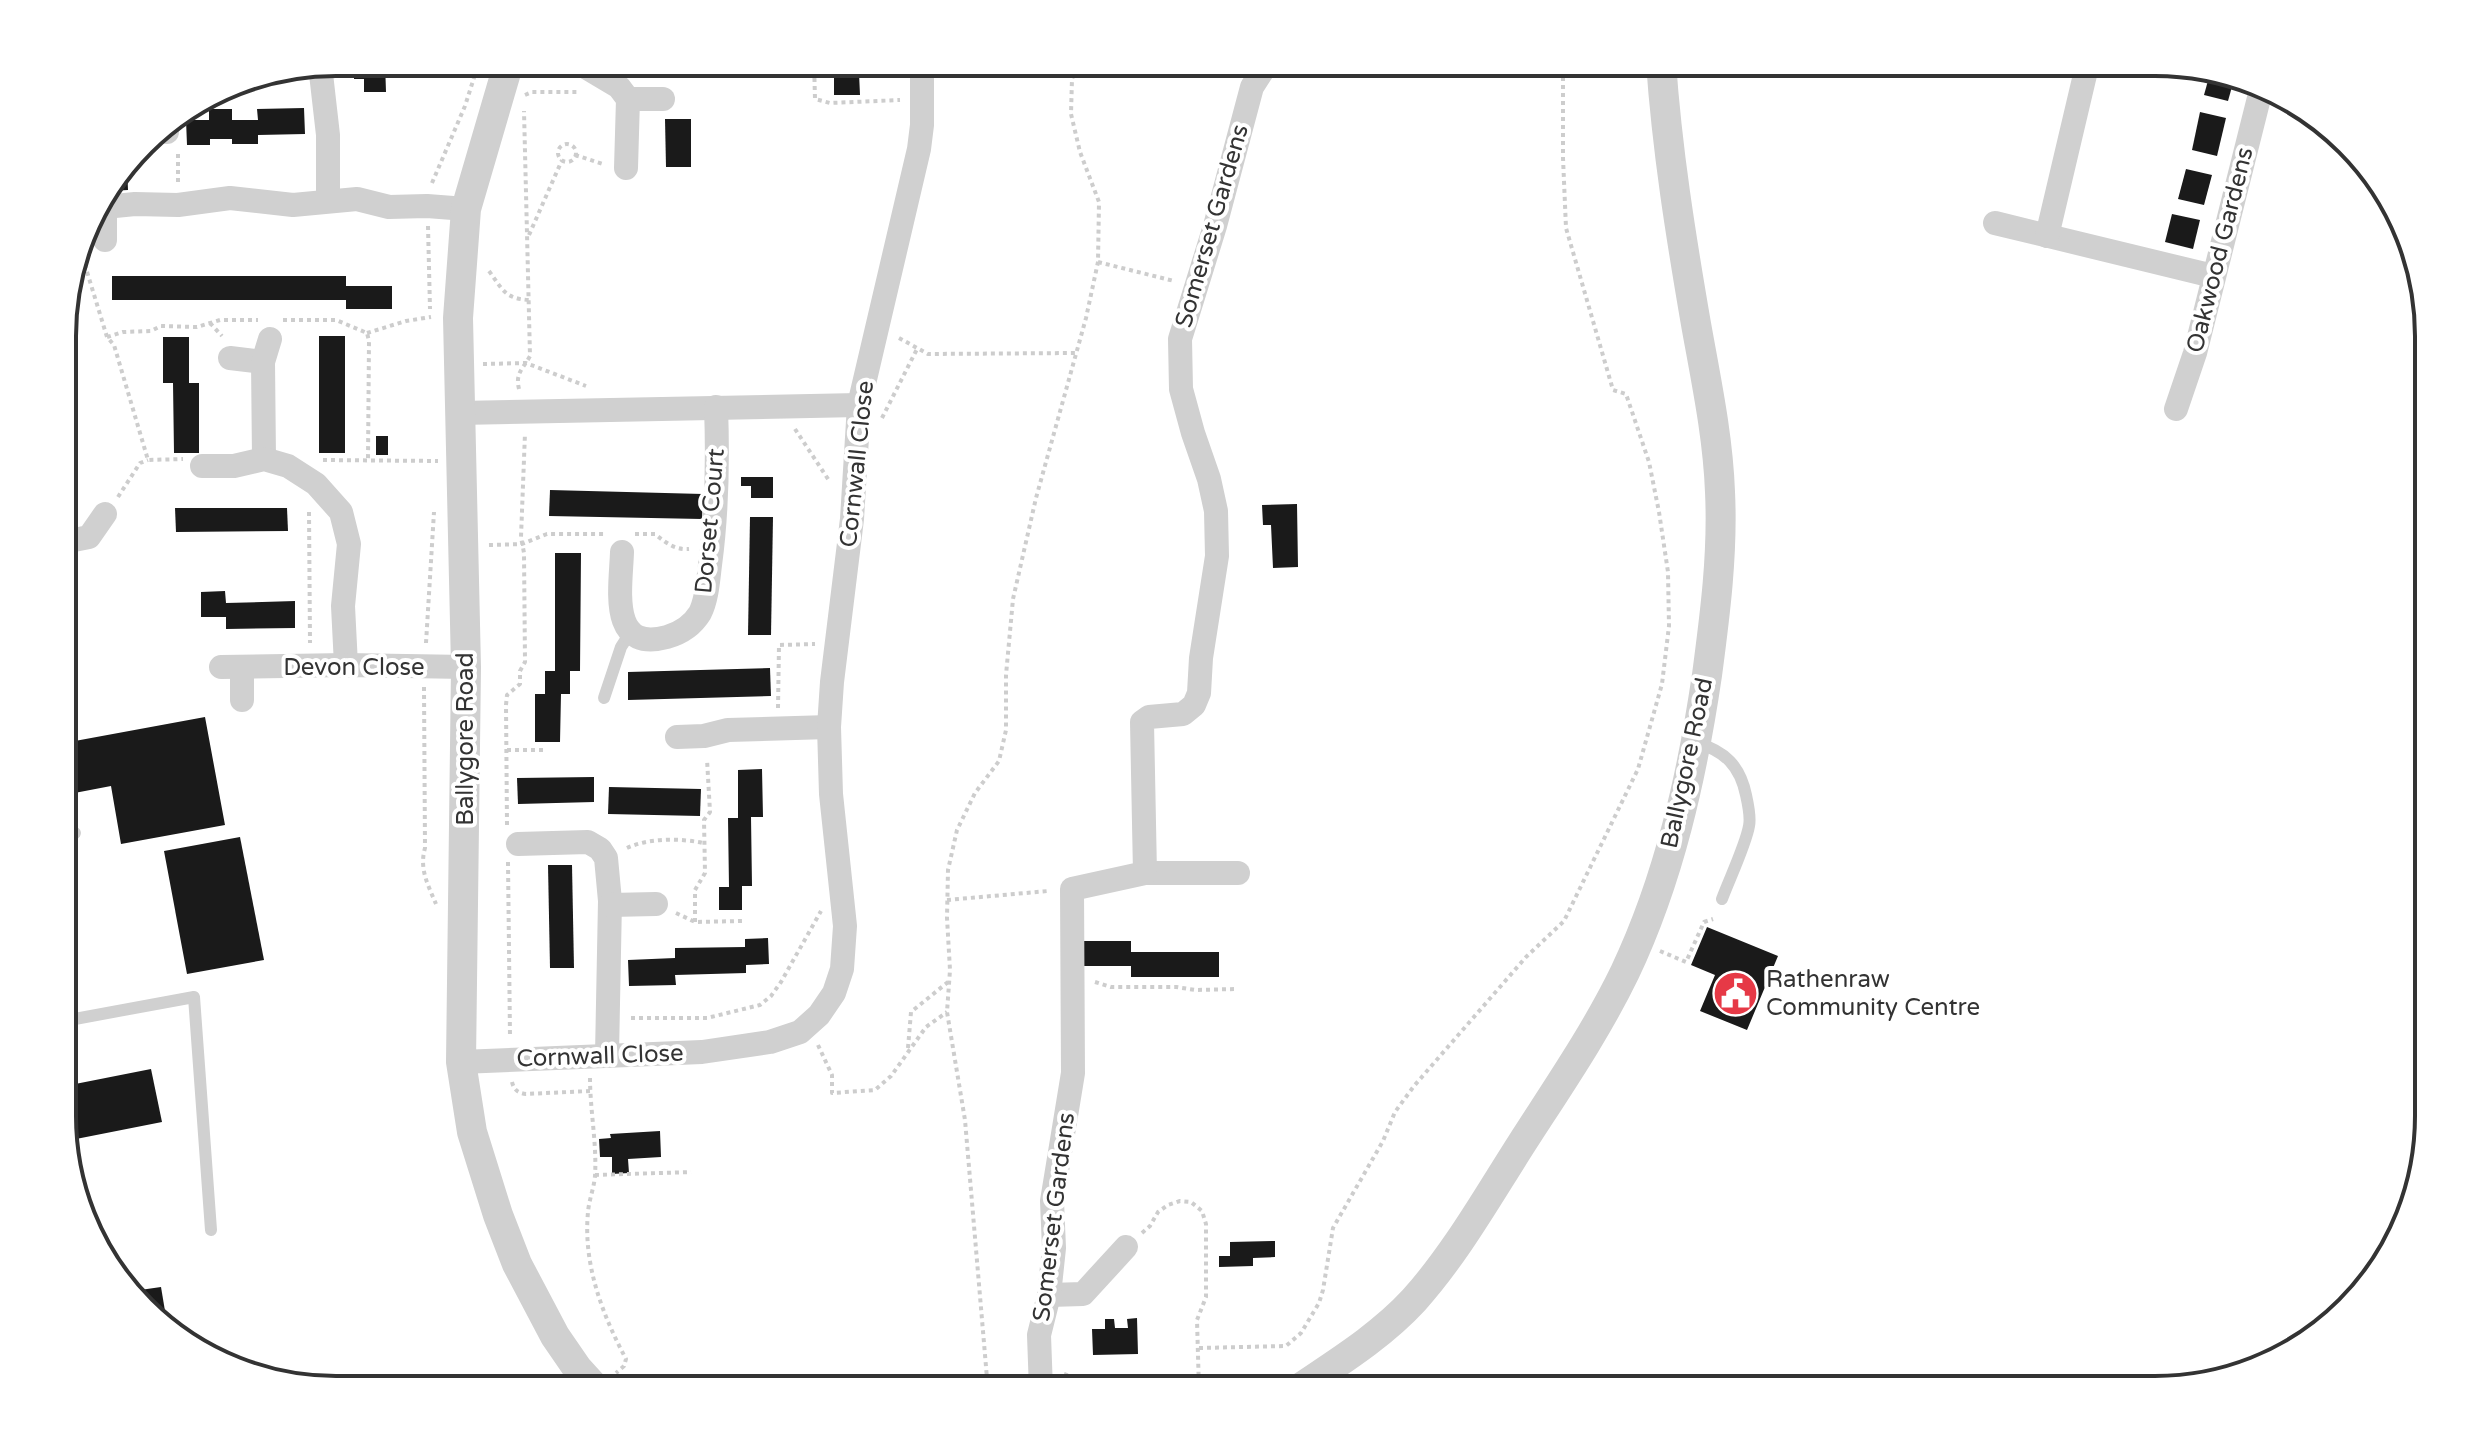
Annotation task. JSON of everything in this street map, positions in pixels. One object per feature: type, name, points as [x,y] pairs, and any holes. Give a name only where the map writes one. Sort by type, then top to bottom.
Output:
[{"type":"street","name":"Ballygore Road","points":[[505,76],[466,209],[461,259],[458,365],[466,667],[461,1062],[465,1099],[476,1146],[517,1264],[555,1336],[577,1368],[593,1376]]},
{"type":"street","points":[[598,76],[621,91],[663,99]]},
{"type":"street","name":"Cornwall Close","points":[[461,1062],[702,1052],[770,1042],[800,1032],[819,1015],[834,993],[842,969],[845,926],[831,794],[829,727],[853,509],[859,405],[919,149],[922,76]]},
{"type":"street","name":"Somerset Gardens","points":[[1145,873],[1141,725],[1149,717],[1183,714],[1197,700],[1217,556],[1216,511],[1181,389],[1180,339],[1215,226],[1252,87],[1259,76]]},
{"type":"street","name":"Ballygore Road","points":[[1319,1375],[1412,1303],[1442,1265],[1583,1046],[1624,974],[1651,910],[1678,824],[1697,743],[1719,576],[1721,525],[1719,468],[1668,150],[1662,76]]},
{"type":"street","points":[[2047,236],[2085,76]]},
{"type":"street","points":[[321,77],[328,135],[328,200]]},
{"type":"street","points":[[621,91],[626,168]]},
{"type":"street","name":"Oakwood Gardens","points":[[2176,409],[2195,353],[2259,98]]},
{"type":"street","points":[[111,206],[178,205],[230,198],[293,205],[357,199],[389,207],[466,209]]},
{"type":"street","points":[[105,218],[105,240]]},
{"type":"street","points":[[1995,223],[2213,276]]},
{"type":"street","points":[[230,358],[267,351],[264,459]]},
{"type":"street","points":[[459,413],[859,405]]},
{"type":"street","name":"Dorset Court","points":[[630,633],[640,639],[660,639],[681,633],[700,612],[712,549],[717,478],[716,407]]},
{"type":"street","points":[[202,466],[234,466],[264,459],[294,470],[316,484],[341,512],[349,544],[343,606],[346,665]]},
{"type":"street","points":[[76,540],[89,537],[105,514]]},
{"type":"street","points":[[624,540],[621,604],[623,620],[630,633]]},
{"type":"street","name":"Devon Close","points":[[242,700],[232,667],[466,667]]},
{"type":"street","points":[[677,737],[704,736],[728,730],[829,727]]},
{"type":"street","points":[[511,844],[588,842],[600,849],[606,858],[610,905],[607,1018],[598,1055]]},
{"type":"street","points":[[1072,889],[1145,873],[1238,873]]},
{"type":"street","name":"Somerset Gardens","points":[[1041,1376],[1039,1335],[1049,1295],[1054,1248],[1052,1201],[1073,1073],[1072,889]]},
{"type":"street","points":[[610,905],[656,904]]},
{"type":"street","points":[[1049,1295],[1083,1294],[1126,1247]]},
{"type":"lane","points":[[604,698],[621,647],[630,633]]},
{"type":"lane","points":[[1697,743],[1713,747],[1733,763],[1740,774],[1748,803],[1749,827],[1722,899]]},
{"type":"lane","points":[[76,1019],[194,997],[211,1230]]},
{"type":"path","points":[[814,76],[815,99],[830,103],[922,99]]},
{"type":"path","points":[[987,1376],[965,1120],[947,1012],[948,870],[957,830],[975,793],[999,761],[1006,730],[1006,675],[1013,599],[1098,262],[1099,202],[1080,152],[1071,114],[1073,76]]},
{"type":"path","points":[[1199,1348],[1286,1346],[1301,1333],[1323,1290],[1333,1228],[1383,1141],[1395,1112],[1526,957],[1564,921],[1638,769],[1649,735],[1664,670],[1669,626],[1668,572],[1649,462],[1626,394],[1613,390],[1566,228],[1563,76]]},
{"type":"path","points":[[526,87],[523,95],[532,92],[621,91]]},
{"type":"path","points":[[524,111],[530,356],[518,372],[517,380],[524,411],[522,544],[525,662],[520,671],[520,684],[507,695],[506,750],[511,844],[510,1060],[514,1088],[519,1093],[590,1091]]},
{"type":"path","points":[[172,135],[178,145],[178,205]]},
{"type":"path","points":[[562,160],[558,152],[562,145],[573,147],[575,155]]},
{"type":"path","points":[[575,155],[626,168]]},
{"type":"path","points":[[562,160],[570,161],[575,155]]},
{"type":"path","points":[[528,236],[562,160]]},
{"type":"path","points":[[461,259],[477,259],[514,299],[530,300]]},
{"type":"path","points":[[1098,262],[1195,286]]},
{"type":"path","points":[[86,268],[107,337],[114,345],[148,460]]},
{"type":"path","points":[[367,333],[431,317]]},
{"type":"path","points":[[877,327],[888,330],[928,354],[1076,353]]},
{"type":"path","points":[[858,435],[885,415],[917,349]]},
{"type":"path","points":[[458,365],[526,363],[612,396],[623,409]]},
{"type":"path","points":[[783,406],[821,471],[853,509]]},
{"type":"path","points":[[105,514],[140,463],[148,460],[194,459],[202,466]]},
{"type":"path","points":[[310,666],[309,506],[294,470],[297,460],[460,461]]},
{"type":"path","points":[[424,666],[434,506]]},
{"type":"path","points":[[463,546],[522,544],[547,534],[624,540],[655,534],[681,550],[712,549]]},
{"type":"path","points":[[778,729],[779,645],[837,644]]},
{"type":"path","points":[[695,922],[695,890],[705,873],[704,820],[710,812],[710,777],[704,736]]},
{"type":"path","points":[[506,750],[545,750]]},
{"type":"path","points":[[606,858],[641,842],[703,843]]},
{"type":"path","points":[[607,1018],[707,1018],[760,1005],[781,982],[840,883]]},
{"type":"path","points":[[947,900],[1072,889]]},
{"type":"path","points":[[656,904],[695,922],[744,921]]},
{"type":"path","points":[[1638,942],[1686,962],[1704,922],[1713,919]]},
{"type":"path","points":[[908,1050],[911,1012],[949,981]]},
{"type":"path","points":[[1072,983],[1098,982],[1111,987],[1236,989]]},
{"type":"path","points":[[800,1032],[817,1042],[832,1075],[832,1093],[875,1090],[891,1076],[926,1027],[947,1012]]},
{"type":"path","points":[[598,1055],[590,1091],[595,1175],[588,1212],[587,1245],[601,1304],[626,1359],[624,1366],[613,1376]]},
{"type":"path","points":[[595,1175],[691,1172]]},
{"type":"path","points":[[1126,1247],[1168,1205],[1180,1201],[1191,1202],[1202,1211],[1206,1224],[1206,1297],[1197,1320],[1199,1376]]},
{"type":"building","points":[[354,76],[385,76],[386,92],[364,92],[364,79],[354,79]]},
{"type":"building","points":[[834,76],[859,76],[860,95],[834,95]]},
{"type":"building","points":[[2208,82],[2232,88],[2228,101],[2204,95]]},
{"type":"building","points":[[304,108],[305,134],[258,135],[258,144],[232,144],[232,139],[210,139],[210,145],[187,145],[186,125],[192,120],[209,120],[209,110],[232,109],[232,120],[258,120],[257,109]]},
{"type":"building","points":[[2200,112],[2226,118],[2217,156],[2192,150]]},
{"type":"building","points":[[665,119],[691,119],[691,167],[666,167]]},
{"type":"building","points":[[2186,169],[2212,175],[2204,205],[2178,199]]},
{"type":"building","points":[[2172,214],[2200,220],[2193,249],[2165,242]]},
{"type":"building","points":[[112,276],[346,276],[346,286],[392,286],[392,309],[346,309],[346,300],[112,300]]},
{"type":"building","points":[[319,336],[345,336],[345,453],[319,453]]},
{"type":"building","points":[[163,337],[189,337],[189,383],[199,383],[199,453],[174,453],[173,383],[163,383]]},
{"type":"building","points":[[376,436],[388,436],[388,455],[376,455]]},
{"type":"building","points":[[741,477],[773,477],[773,498],[751,498],[751,486],[741,486]]},
{"type":"building","points":[[550,490],[703,494],[702,519],[549,516]]},
{"type":"building","points":[[1297,504],[1298,567],[1273,568],[1271,525],[1263,525],[1262,505]]},
{"type":"building","points":[[175,508],[287,508],[288,531],[176,532]]},
{"type":"building","points":[[750,517],[773,517],[771,635],[748,635]]},
{"type":"building","points":[[555,553],[581,553],[580,671],[570,671],[570,694],[561,694],[560,742],[535,742],[535,694],[545,694],[545,671],[555,671]]},
{"type":"building","points":[[225,591],[226,603],[295,601],[295,628],[226,629],[226,617],[201,617],[201,592]]},
{"type":"building","points":[[770,668],[771,696],[628,700],[628,672]]},
{"type":"building","points":[[205,717],[225,825],[121,844],[111,786],[76,793],[76,741]]},
{"type":"building","points":[[762,769],[763,817],[751,817],[752,886],[742,886],[742,910],[719,910],[719,887],[729,887],[728,818],[738,818],[738,770]]},
{"type":"building","points":[[594,777],[594,802],[518,804],[517,778]]},
{"type":"building","points":[[609,787],[701,789],[700,816],[608,814]]},
{"type":"building","points":[[240,837],[264,960],[187,974],[164,851]]},
{"type":"building","points":[[548,865],[572,865],[574,968],[550,968]]},
{"type":"building","name":"Rathenraw Community Centre","points":[[1707,927],[1778,956],[1747,1030],[1700,1011],[1715,975],[1691,965]]},
{"type":"building","points":[[768,938],[769,964],[746,965],[746,973],[675,975],[676,985],[629,986],[628,960],[675,958],[675,948],[745,947],[745,939]]},
{"type":"building","points":[[1081,941],[1131,941],[1131,952],[1219,952],[1219,977],[1131,977],[1131,966],[1081,966]]},
{"type":"building","points":[[151,1069],[162,1122],[77,1139],[76,1084]]},
{"type":"building","points":[[660,1131],[661,1157],[628,1159],[629,1173],[612,1174],[612,1157],[600,1157],[599,1139],[611,1138],[610,1134]]},
{"type":"building","points":[[1275,1241],[1275,1257],[1253,1258],[1253,1266],[1219,1267],[1219,1256],[1230,1256],[1230,1242]]},
{"type":"building","points":[[161,1287],[165,1311],[152,1300],[143,1290]]},
{"type":"building","points":[[1137,1318],[1138,1354],[1093,1355],[1092,1329],[1105,1329],[1105,1319],[1114,1319],[1115,1328],[1128,1328],[1127,1319]]},
{"type":"place","name":"Rathenraw Community Centre","points":[[1735,993]]}]
